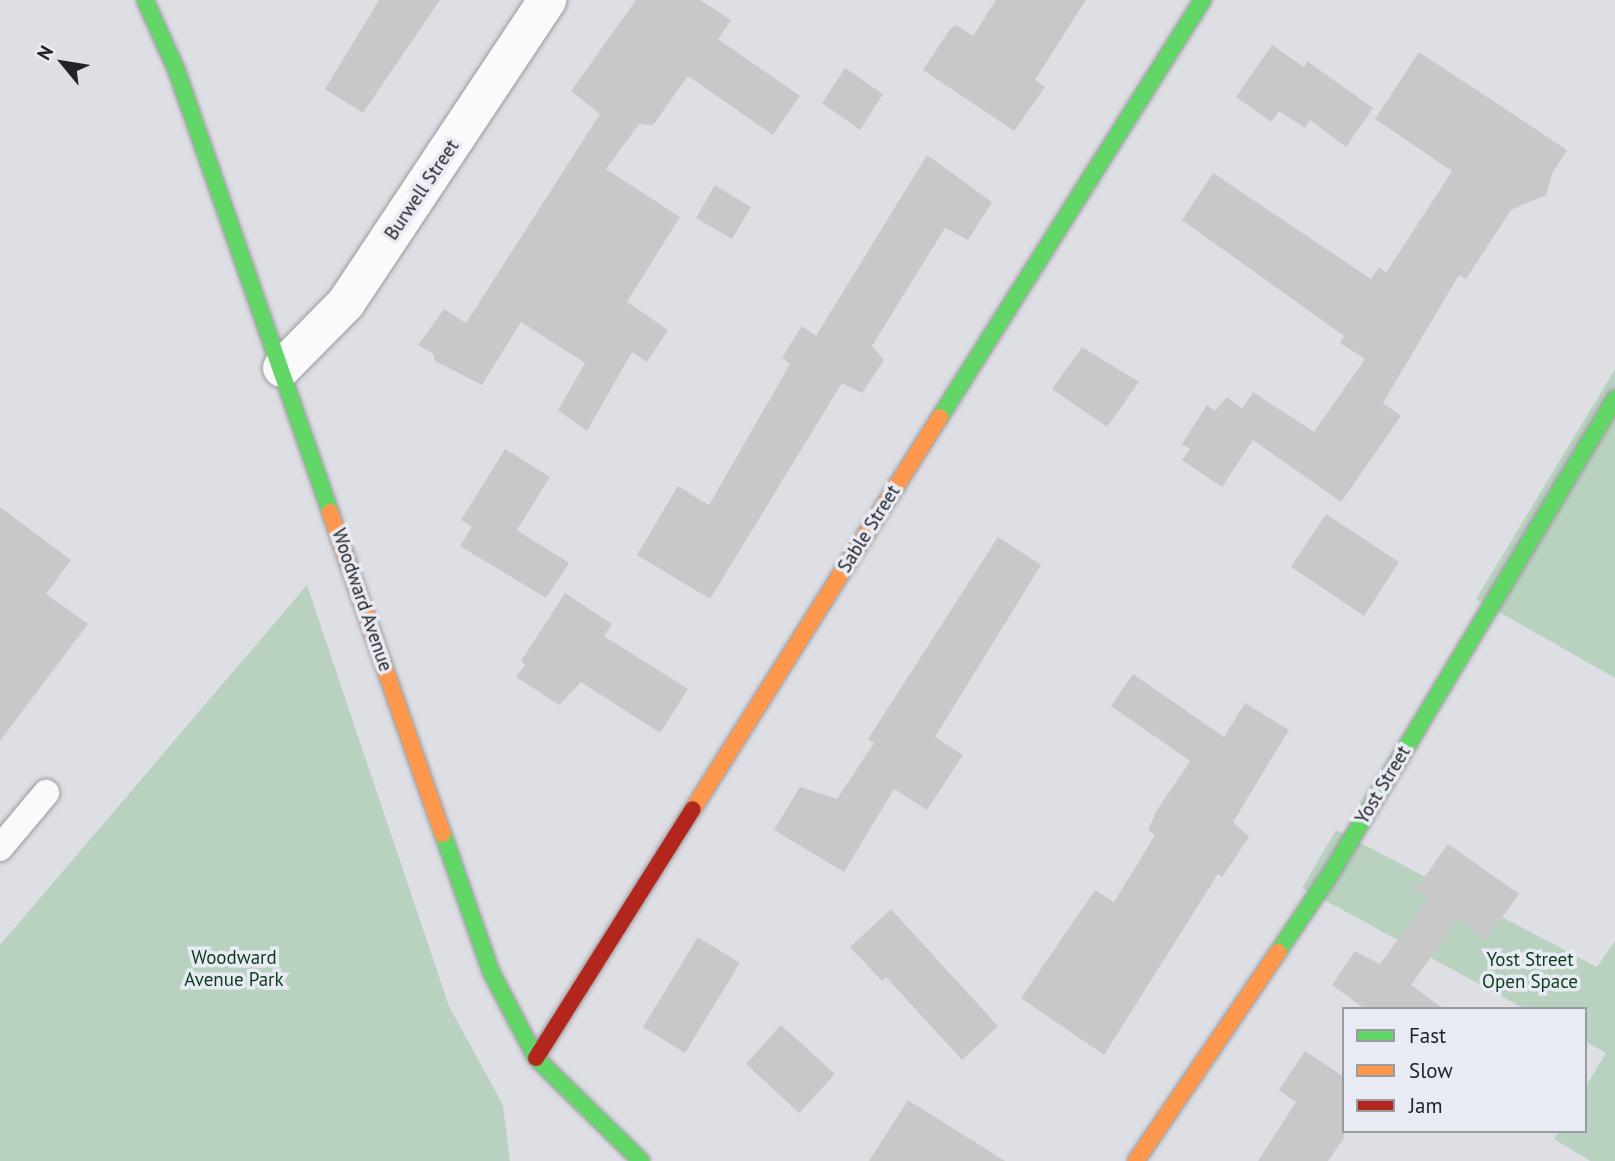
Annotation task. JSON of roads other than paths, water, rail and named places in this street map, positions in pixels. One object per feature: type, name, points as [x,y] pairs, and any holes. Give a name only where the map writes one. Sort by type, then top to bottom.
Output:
[{"type":"street","name":"Woodward Avenue","points":[[145,0],[176,69],[491,972],[536,1058],[626,1156]]},
{"type":"street","name":"Burwell Street","points":[[282,368],[346,303],[547,0]]},
{"type":"street","name":"Sable Street","points":[[536,1058],[1203,0]]},
{"type":"street","name":"Yost Street","points":[[1136,1161],[1331,873],[1615,399]]},
{"type":"lane","points":[[0,848],[46,793]]},
{"type":"park label","name":"Woodward Avenue Park","points":[[234,969]]},
{"type":"park label","name":"Yost Street Open Space","points":[[1530,971]]}]
